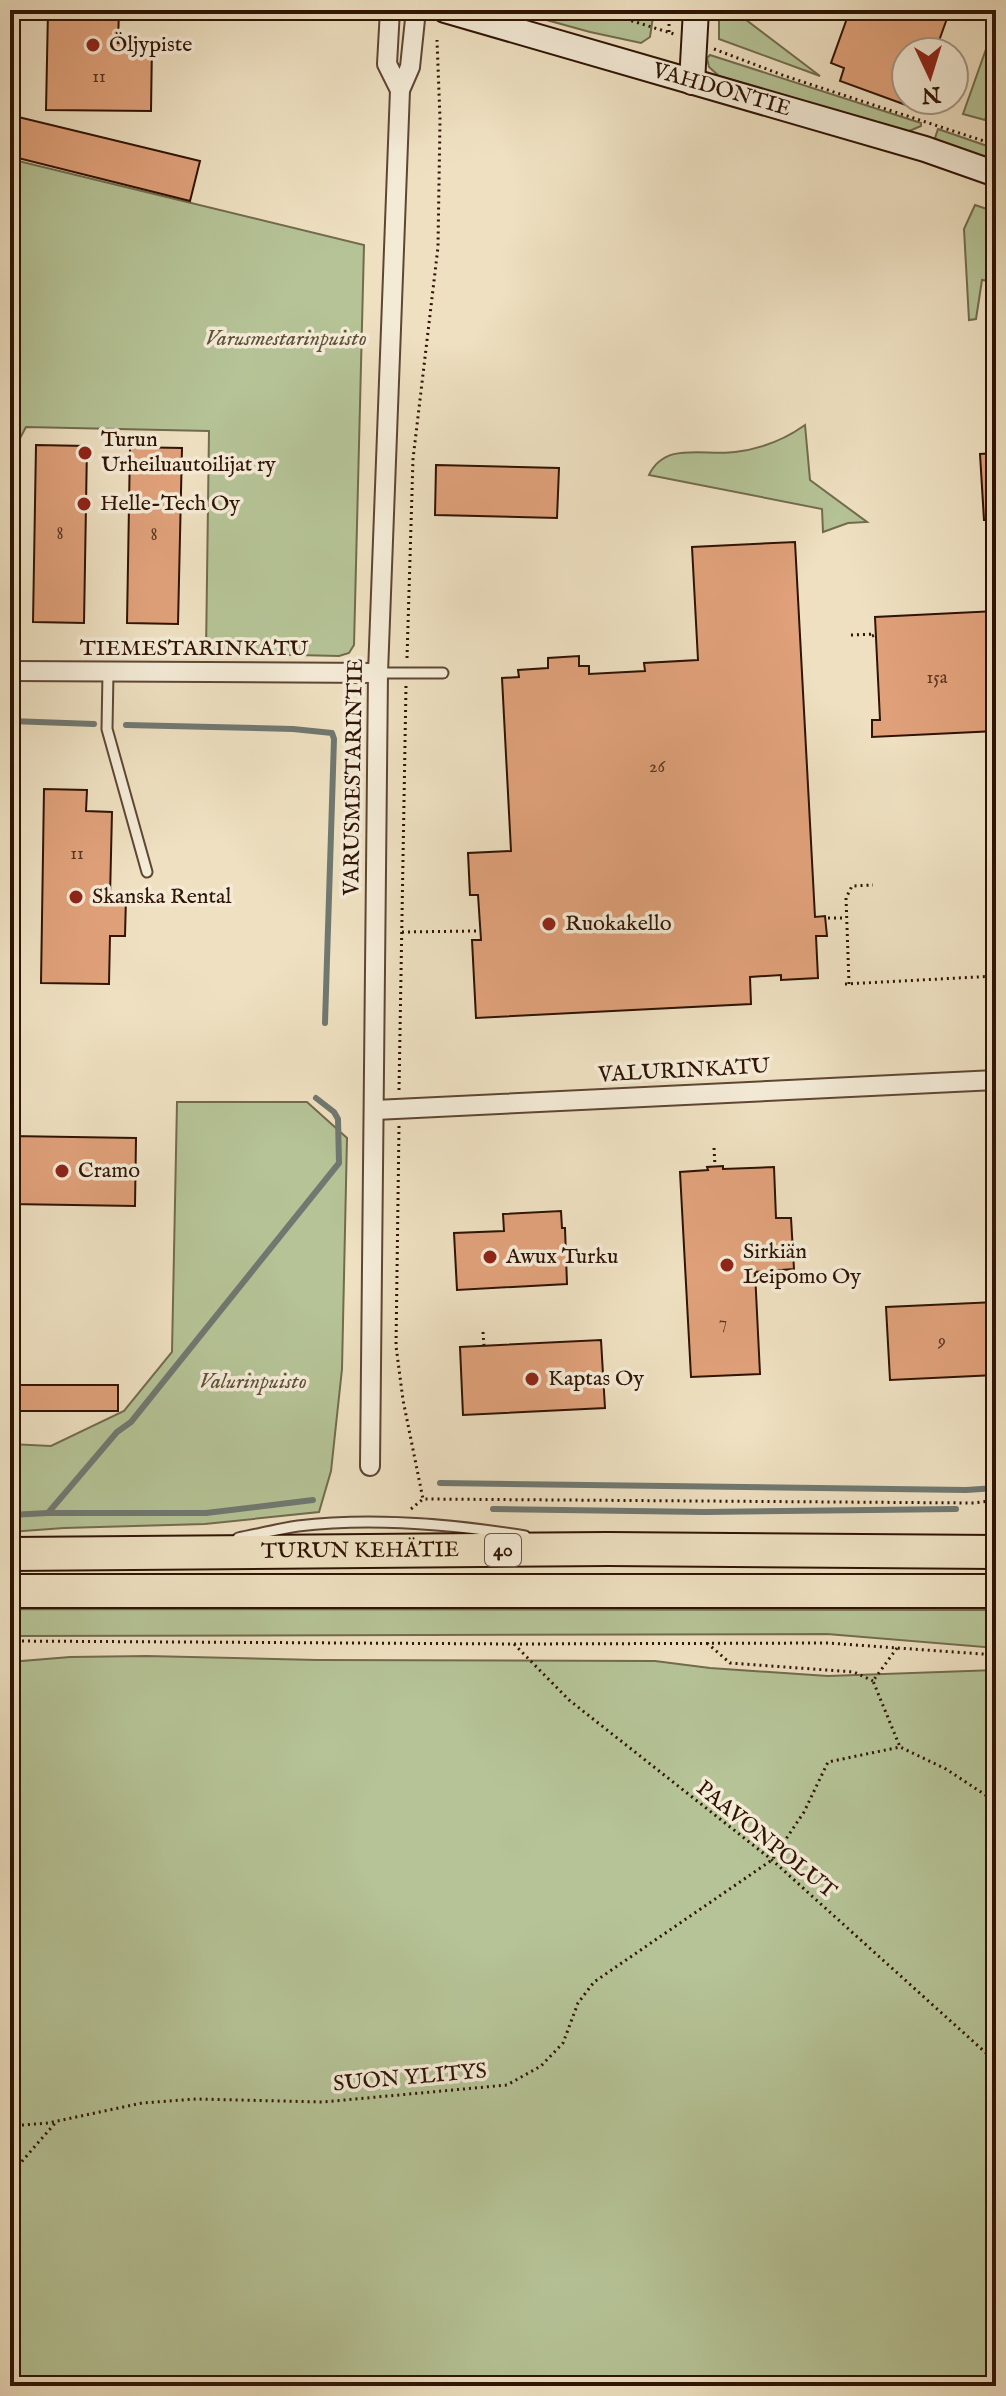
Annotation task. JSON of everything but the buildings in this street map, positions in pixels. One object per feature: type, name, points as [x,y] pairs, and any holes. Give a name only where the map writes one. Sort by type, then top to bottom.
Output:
[{"type":"highway","name":"TURUN KEHÄTIE","points":[[10,1554],[608,1549],[996,1552]]},
{"type":"highway","name":"TURUN KEHÄTIE","points":[[10,1591],[996,1591]]},
{"type":"street","name":"VARUSMESTARINTIE","points":[[390,10],[387,64],[400,90]]},
{"type":"street","name":"VARUSMESTARINTIE","points":[[370,1466],[378,673],[400,90],[410,67],[416,10]]},
{"type":"street","name":"VAHDONTIE","points":[[445,10],[925,149],[996,174]]},
{"type":"street","points":[[692,82],[696,10]]},
{"type":"street","name":"TIEMESTARINKATU","points":[[10,671],[378,673]]},
{"type":"street","name":"VALURINKATU","points":[[375,1110],[996,1080]]},
{"type":"lane","points":[[108,673],[107,729],[147,872]]},
{"type":"lane","points":[[378,673],[443,673]]},
{"type":"lane","points":[[165,1553],[299,1526],[378,1523],[457,1525],[533,1537]]},
{"type":"lane","points":[[548,1539],[608,1549]]},
{"type":"path","points":[[597,10],[996,145]]},
{"type":"path","points":[[669,10],[669,32]]},
{"type":"path","points":[[971,16],[973,10]]},
{"type":"path","points":[[423,1499],[396,1346],[406,673],[413,459],[438,247],[440,119],[437,40]]},
{"type":"path","points":[[851,635],[874,635]]},
{"type":"path","points":[[873,885],[852,886],[846,898],[847,984],[996,976]]},
{"type":"path","points":[[828,918],[846,918]]},
{"type":"path","points":[[402,932],[477,931]]},
{"type":"path","points":[[714,1148],[715,1166]]},
{"type":"path","points":[[483,1332],[484,1346]]},
{"type":"path","points":[[410,1510],[423,1499],[974,1503],[996,1500]]},
{"type":"path","points":[[10,1641],[828,1643],[996,1655]]},
{"type":"path","points":[[707,1643],[730,1663],[854,1672],[873,1681],[900,1747]]},
{"type":"path","name":"PAAVONPOLUT","points":[[514,1644],[569,1700],[772,1860],[996,2062]]},
{"type":"path","points":[[873,1681],[897,1648]]},
{"type":"path","points":[[772,1860],[804,1812],[828,1762],[900,1747],[946,1769],[996,1802]]},
{"type":"path","name":"SUON YLITYS","points":[[10,2126],[57,2121],[142,2103],[196,2099],[323,2102],[507,2085],[541,2066],[563,2043],[578,2003],[594,1982],[772,1860]]},
{"type":"path","points":[[10,2175],[57,2121]]},
{"type":"green space","points":[[510,10],[654,10],[650,37],[641,43]]},
{"type":"green space","points":[[719,10],[733,10],[820,76],[719,39]]},
{"type":"green space","points":[[996,21],[996,90],[985,120],[970,116],[970,94]]},
{"type":"green space","points":[[710,55],[890,113],[890,116],[921,123],[921,126],[907,132],[719,76],[709,67],[707,58]]},
{"type":"green space","points":[[938,129],[996,149],[996,162],[940,142],[935,138]]},
{"type":"green space","name":"Varusmestarinpuisto","points":[[10,159],[364,245],[354,645],[349,653],[339,656],[206,653],[209,431],[26,427],[10,457]]},
{"type":"green space","points":[[975,205],[996,212],[996,282],[982,280],[976,319],[969,320],[964,229]]},
{"type":"green space","points":[[805,425],[810,480],[867,522],[848,523],[823,532],[822,509],[649,475],[656,464],[675,454],[754,449]]},
{"type":"green space","name":"Valurinpuisto","points":[[177,1102],[307,1102],[347,1138],[342,1369],[331,1471],[319,1512],[205,1524],[10,1532],[10,1444],[51,1446],[124,1411],[172,1352]]},
{"type":"green space","points":[[10,1609],[996,1610],[996,1648],[827,1634],[10,1636]]},
{"type":"green space","points":[[147,1656],[655,1661],[828,1676],[996,1670],[996,2386],[10,2386],[10,1662]]},
{"type":"waterway","points":[[10,721],[94,724]]},
{"type":"waterway","points":[[126,725],[293,729],[332,733],[325,1023]]},
{"type":"waterway","points":[[313,1500],[206,1513],[48,1513],[117,1432],[131,1422],[339,1163],[338,1119],[316,1098]]},
{"type":"waterway","points":[[440,1483],[996,1488]]},
{"type":"waterway","points":[[493,1509],[704,1512],[956,1509]]},
{"type":"waterway","points":[[10,1515],[48,1513]]},
{"type":"place","name":"Öljypiste","points":[[93,45]]},
{"type":"place","name":"Turun Urheiluautoilijat ry","points":[[85,453]]},
{"type":"place","name":"Helle-Tech Oy","points":[[84,504]]},
{"type":"place","name":"Skanska Rental","points":[[76,897]]},
{"type":"place","name":"Ruokakello","points":[[549,924]]},
{"type":"place","name":"Cramo","points":[[62,1171]]},
{"type":"place","name":"Awux Turku","points":[[490,1257]]},
{"type":"place","name":"Sirkiän Leipomo Oy","points":[[727,1265]]},
{"type":"place","name":"Kaptas Oy","points":[[532,1379]]}]
